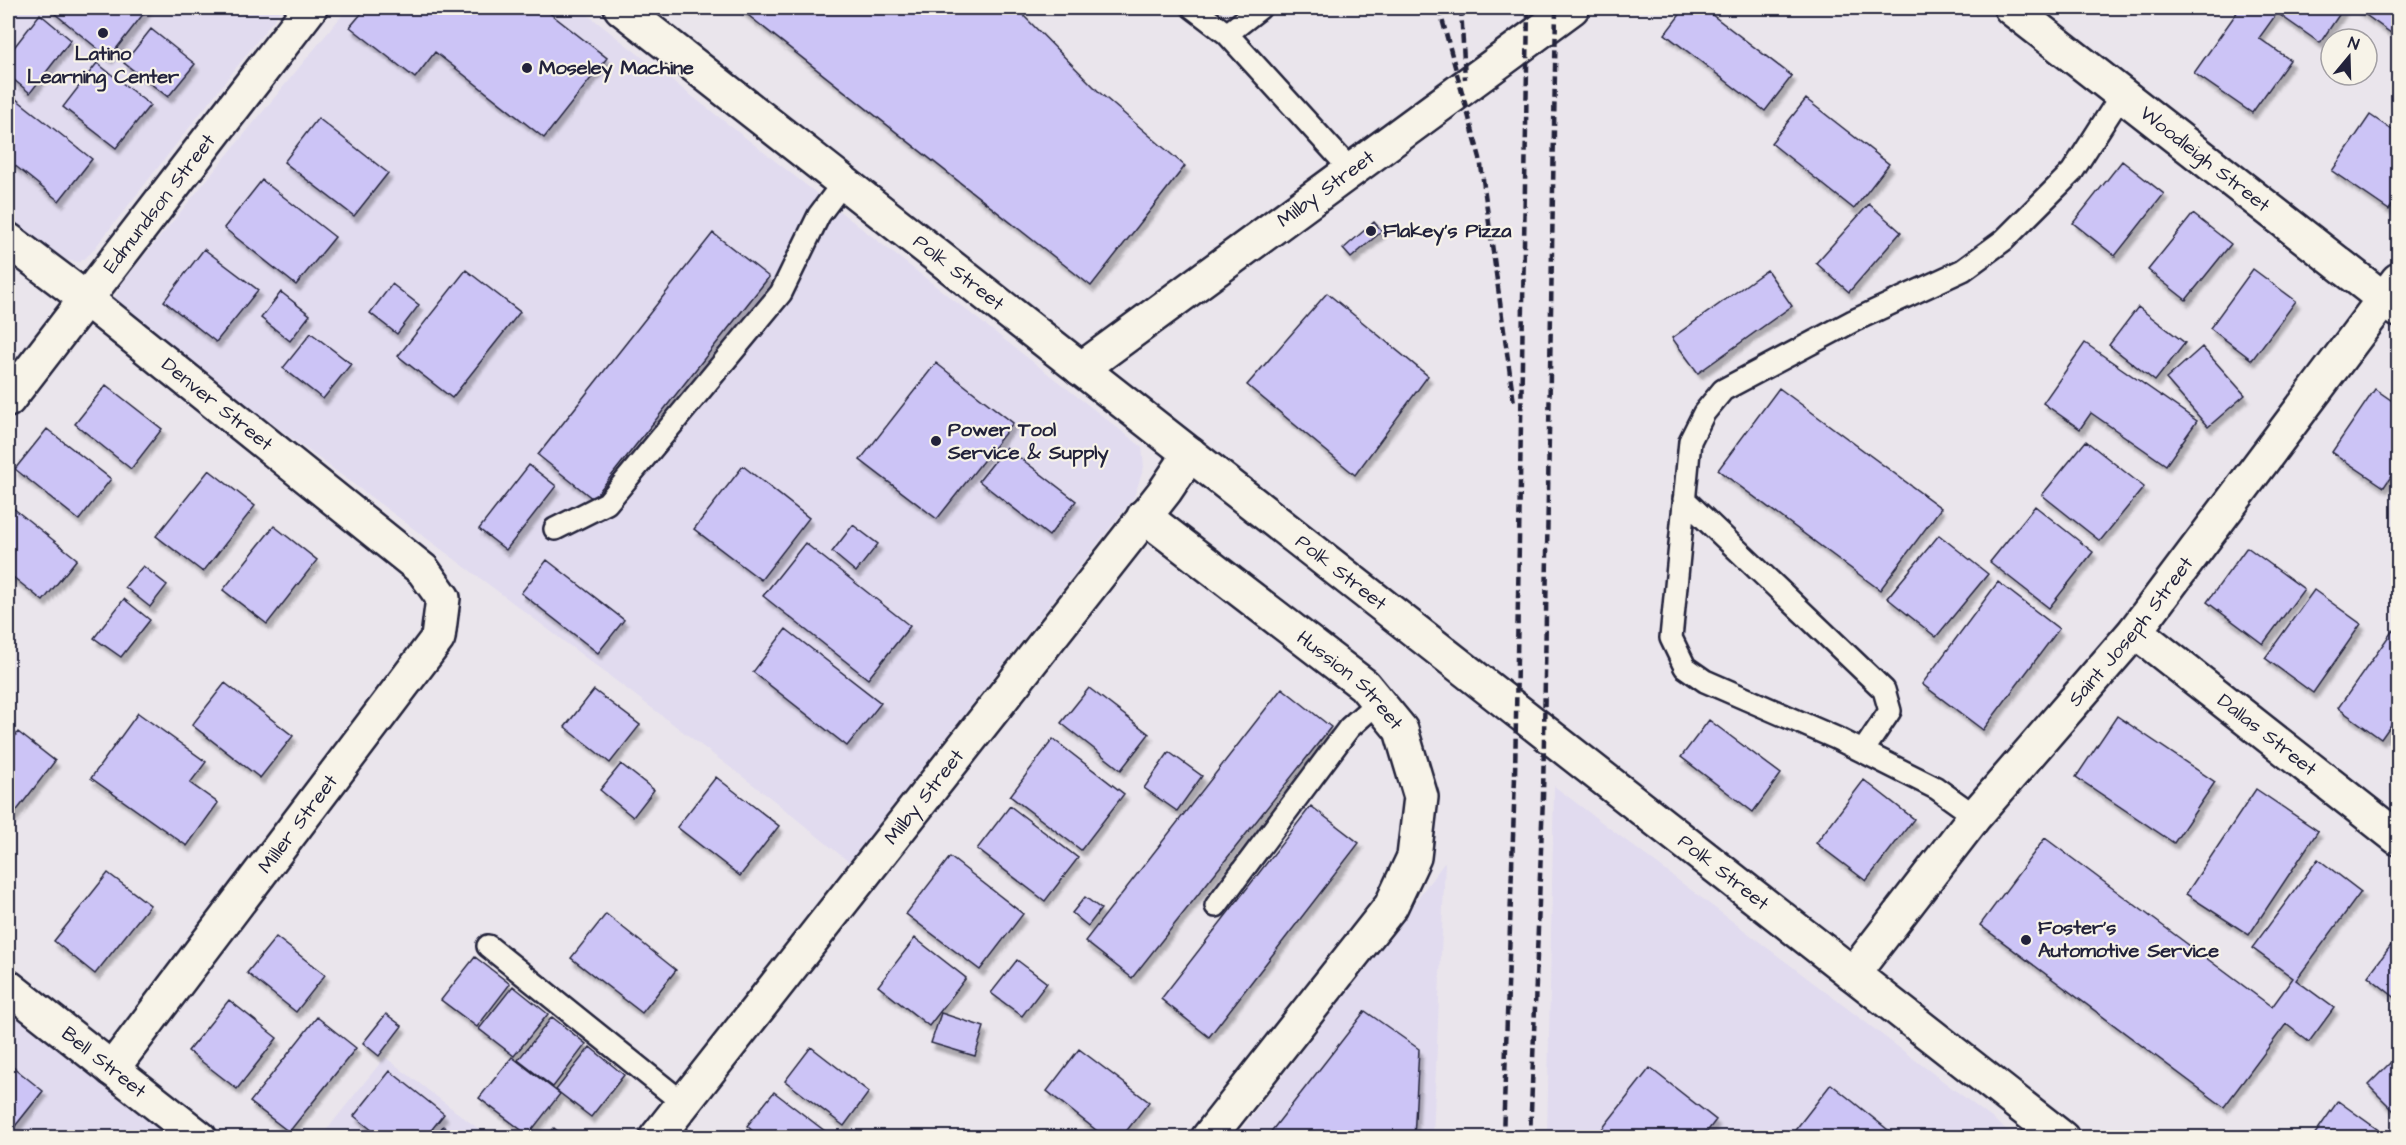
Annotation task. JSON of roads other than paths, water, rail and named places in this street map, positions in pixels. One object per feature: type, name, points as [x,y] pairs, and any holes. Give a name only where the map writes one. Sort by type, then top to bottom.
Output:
[{"type":"street","name":"Edmundson Street","points":[[8,400],[310,8]]},
{"type":"street","name":"Polk Street","points":[[621,8],[2062,1137]]},
{"type":"street","name":"Milby Street","points":[[1081,369],[1572,8]]},
{"type":"street","name":"Woodleigh Street","points":[[2011,8],[2122,94],[2394,296]]},
{"type":"street","name":"Denver Street","points":[[8,240],[86,299],[423,570]]},
{"type":"street","name":"Saint Joseph Street","points":[[1853,974],[1976,816],[2135,631],[2394,296]]},
{"type":"street","name":"Milby Street","points":[[656,1137],[1144,516],[1190,454]]},
{"type":"street","name":"Hussion Street","points":[[1144,516],[1364,685],[1401,730],[1421,797],[1414,857],[1391,906],[1208,1137]]},
{"type":"street","name":"Miller Street","points":[[112,1069],[438,638],[443,598],[423,570]]},
{"type":"street","name":"Dallas Street","points":[[2135,631],[2398,838]]},
{"type":"street","name":"Bell Street","points":[[8,987],[200,1137]]},
{"type":"lane","points":[[1193,8],[1227,34],[1350,169]]},
{"type":"lane","points":[[1227,34],[1260,8]]},
{"type":"lane","points":[[1976,816],[1936,788],[1863,751],[1704,681],[1685,667],[1671,638],[1690,441],[1704,413],[1723,390],[1853,321],[1963,270],[2004,240],[2072,172],[2122,94]]},
{"type":"lane","points":[[555,529],[607,503],[781,293],[819,215],[843,183]]},
{"type":"lane","points":[[1684,499],[1884,690],[1890,711],[1863,751]]},
{"type":"lane","points":[[1216,906],[1349,728],[1378,702]]},
{"type":"lane","points":[[488,946],[683,1103]]},
{"type":"railway","points":[[1439,8],[1480,158],[1514,403]]},
{"type":"railway","points":[[1461,8],[1465,79]]},
{"type":"railway","points":[[1503,1138],[1515,776],[1528,8]]},
{"type":"railway","points":[[1530,1138],[1543,797],[1556,8]]},
{"type":"place","name":"Latino Learning Center","points":[[103,33]]},
{"type":"place","name":"Moseley Machine","points":[[527,68]]},
{"type":"place","name":"Flakey's Pizza","points":[[1371,231]]},
{"type":"place","name":"Power Tool Service & Supply","points":[[936,441]]},
{"type":"place","name":"Foster's Automotive Service","points":[[2026,940]]}]
